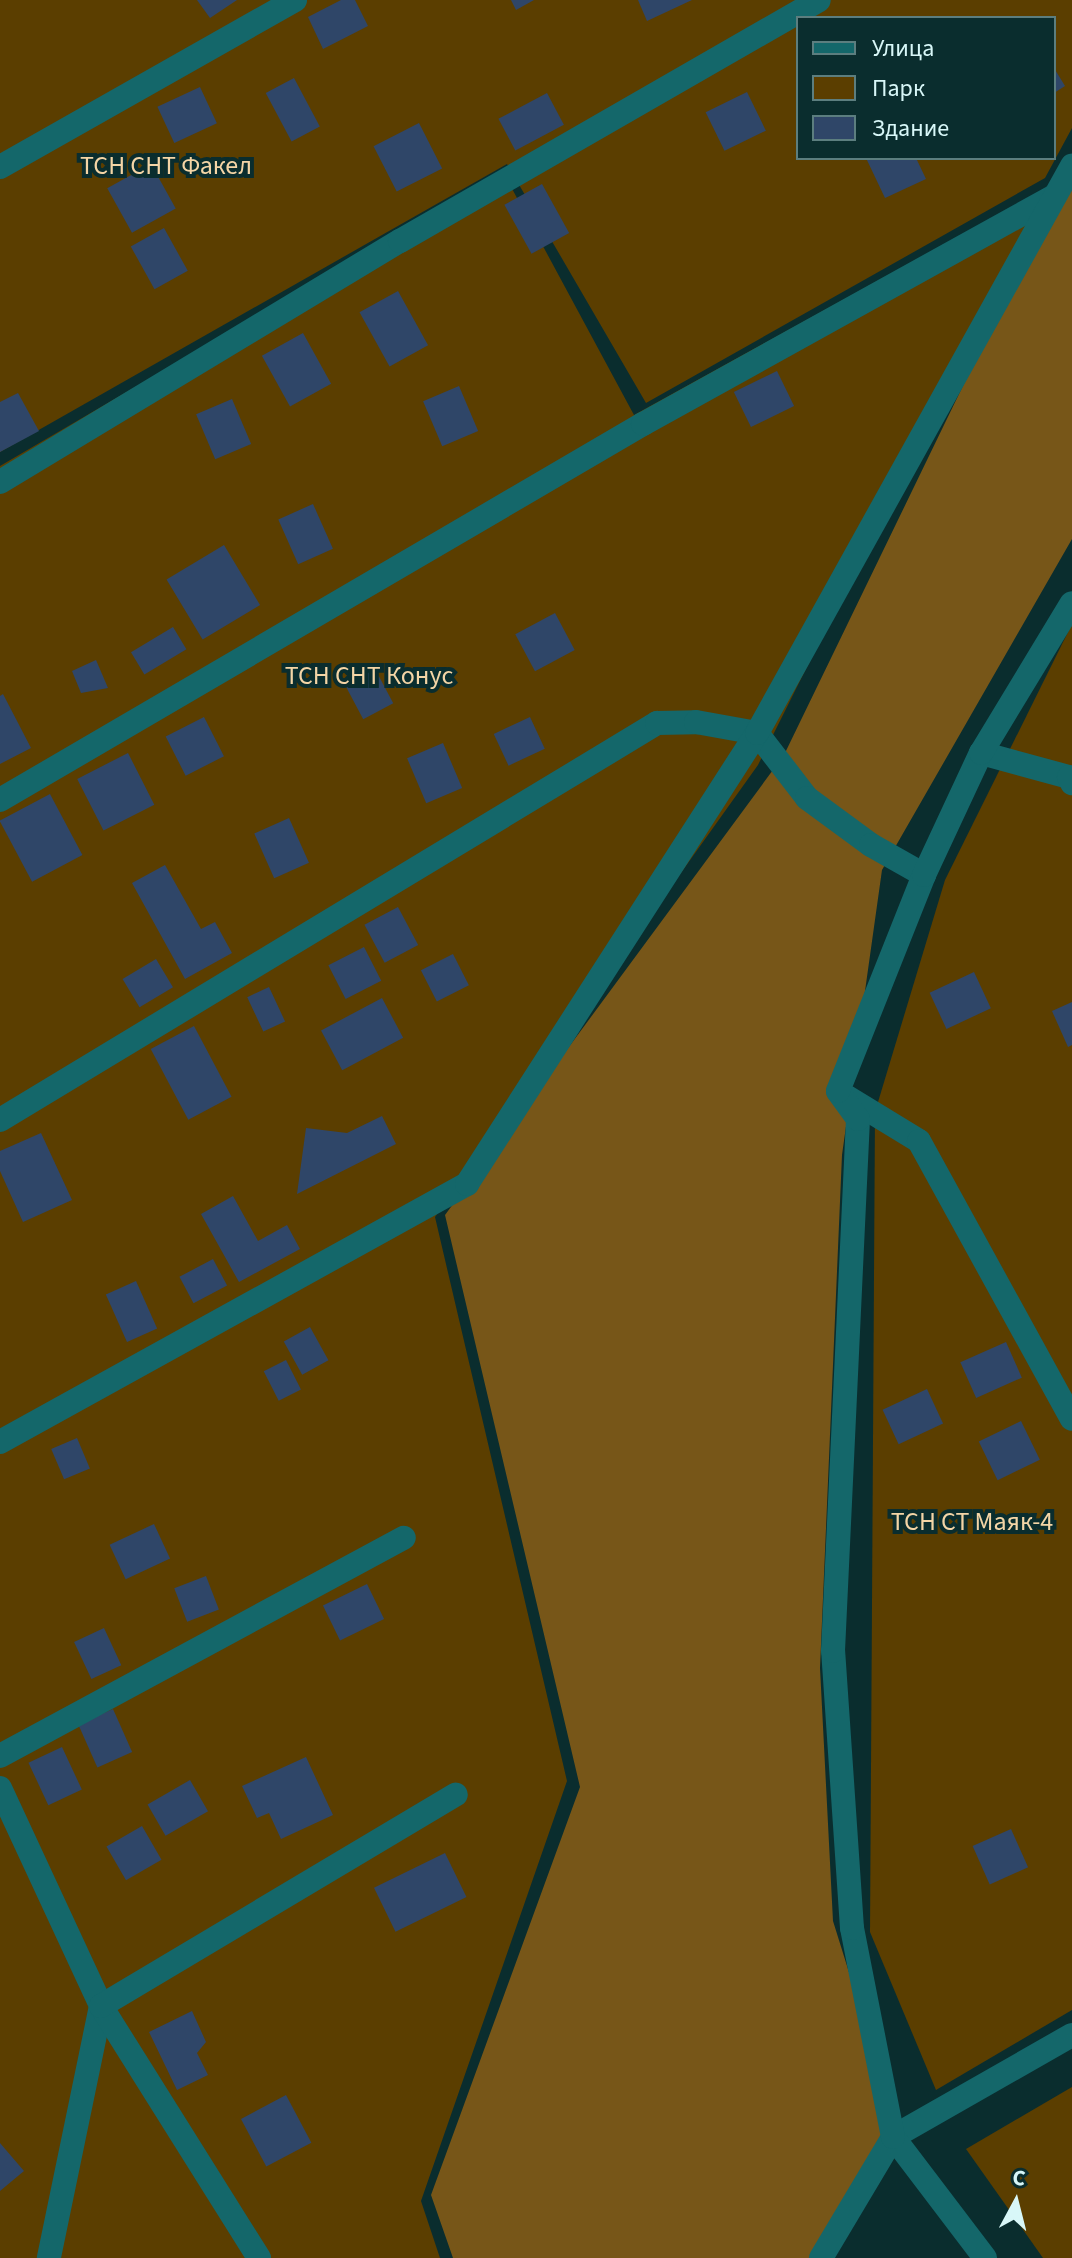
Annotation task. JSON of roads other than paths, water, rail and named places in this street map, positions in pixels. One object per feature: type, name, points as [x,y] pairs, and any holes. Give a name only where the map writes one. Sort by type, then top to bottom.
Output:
[{"type":"street","points":[[0,167],[295,0]]},
{"type":"street","points":[[0,482],[400,241],[819,0]]},
{"type":"street","points":[[0,1442],[467,1184],[757,733],[1072,166]]},
{"type":"street","points":[[0,800],[643,424],[1055,196]]},
{"type":"street","points":[[838,1091],[924,875],[981,753],[1072,603]]},
{"type":"street","points":[[0,1120],[657,723],[696,722],[757,733],[807,798],[871,845],[924,875]]},
{"type":"street","points":[[981,753],[1071,778]]},
{"type":"street","points":[[838,1091],[919,1141],[1072,1419]]},
{"type":"street","points":[[838,1091],[858,1119],[833,1651],[852,1928],[893,2137],[985,2258]]},
{"type":"street","points":[[0,1756],[404,1538]]},
{"type":"street","points":[[0,1788],[101,2006],[259,2258]]},
{"type":"street","points":[[49,2258],[101,2006],[456,1794]]},
{"type":"street","points":[[821,2258],[893,2137],[1072,2035]]},
{"type":"park label","name":"ТСН СНТ Факел","points":[[166,166]]},
{"type":"park label","name":"ТСН СНТ Конус","points":[[369,676]]},
{"type":"park label","name":"ТСН СТ Маяк-4","points":[[972,1522]]}]
